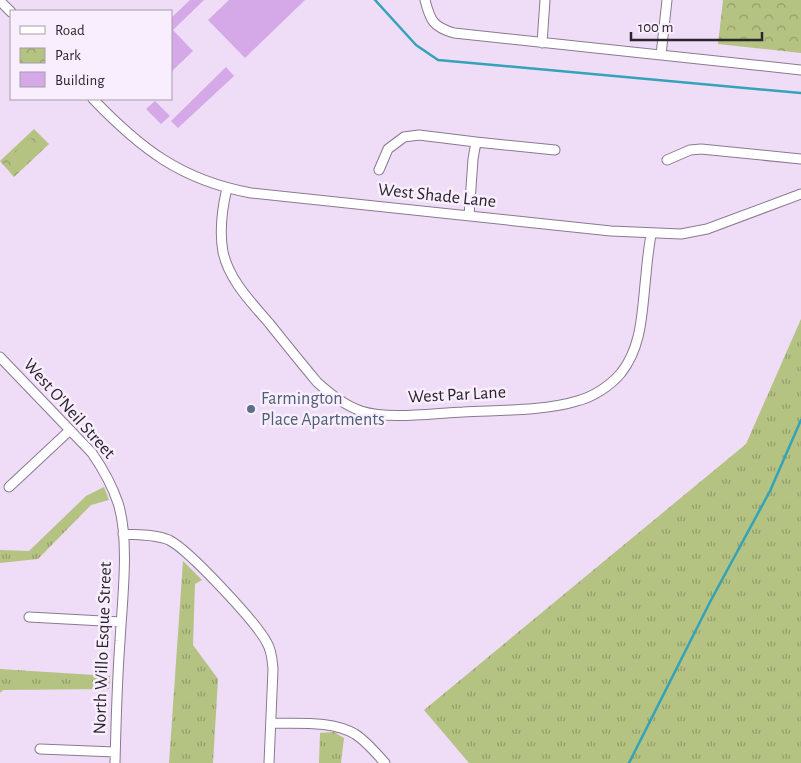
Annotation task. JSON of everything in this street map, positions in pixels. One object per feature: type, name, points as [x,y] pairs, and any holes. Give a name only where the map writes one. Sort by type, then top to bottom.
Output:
[{"type":"street","points":[[424,0],[432,21],[442,30],[454,33],[801,70]]},
{"type":"street","points":[[542,43],[545,0]]},
{"type":"street","points":[[661,55],[667,0]]},
{"type":"street","points":[[0,1],[10,11]]},
{"type":"street","name":"West Shade Lane","points":[[94,100],[121,128],[150,152],[191,176],[227,188],[251,193],[612,232],[651,234],[681,234],[707,229],[801,194]]},
{"type":"street","points":[[379,170],[388,149],[404,137],[419,135],[554,150]]},
{"type":"street","points":[[468,216],[476,142]]},
{"type":"street","points":[[667,160],[690,150],[701,149],[801,159]]},
{"type":"street","name":"West Par Lane","points":[[227,188],[221,212],[223,252],[228,267],[238,285],[317,382],[331,395],[347,405],[377,415],[551,406],[577,401],[592,395],[610,384],[628,362],[637,341],[641,324],[651,234]]},
{"type":"street","name":"West O'Neil Street","points":[[0,357],[92,453],[103,469],[119,504],[123,534]]},
{"type":"street","points":[[9,487],[70,430]]},
{"type":"street","points":[[123,534],[166,539],[177,545],[253,623],[268,644],[273,669],[269,763]]},
{"type":"street","name":"North Willo Esque Street","points":[[115,763],[124,568],[123,534]]},
{"type":"street","points":[[29,617],[121,622]]},
{"type":"street","points":[[271,723],[342,728],[366,742],[385,763]]},
{"type":"street","points":[[40,749],[115,752]]},
{"type":"green space","points":[[723,0],[801,0],[801,53],[718,44]]},
{"type":"green space","points":[[34,129],[49,144],[14,177],[0,161]]},
{"type":"green space","points":[[30,138],[41,149],[18,170],[8,159]]},
{"type":"green space","points":[[801,319],[801,763],[469,763],[424,710],[746,444]]},
{"type":"green space","points":[[104,487],[109,500],[91,505],[38,559],[0,563],[0,550],[29,551],[86,496]]},
{"type":"green space","points":[[183,561],[202,580],[195,584],[193,645],[218,679],[213,763],[169,763]]},
{"type":"green space","points":[[0,669],[110,676],[109,689],[3,690],[0,693]]},
{"type":"green space","points":[[334,732],[344,738],[341,763],[319,763],[320,733]]},
{"type":"building","points":[[190,0],[204,0],[173,30],[193,51],[172,71],[172,17]]},
{"type":"building","points":[[229,0],[305,0],[245,58],[208,20]]},
{"type":"building","points":[[226,67],[234,76],[178,128],[171,121]]},
{"type":"building","points":[[155,101],[170,116],[161,124],[146,109]]},
{"type":"waterway","points":[[375,0],[416,45],[438,60],[801,93]]},
{"type":"waterway","points":[[629,763],[710,602],[770,491],[801,420]]},
{"type":"place","name":"Farmington Place Apartments","points":[[251,409]]}]
